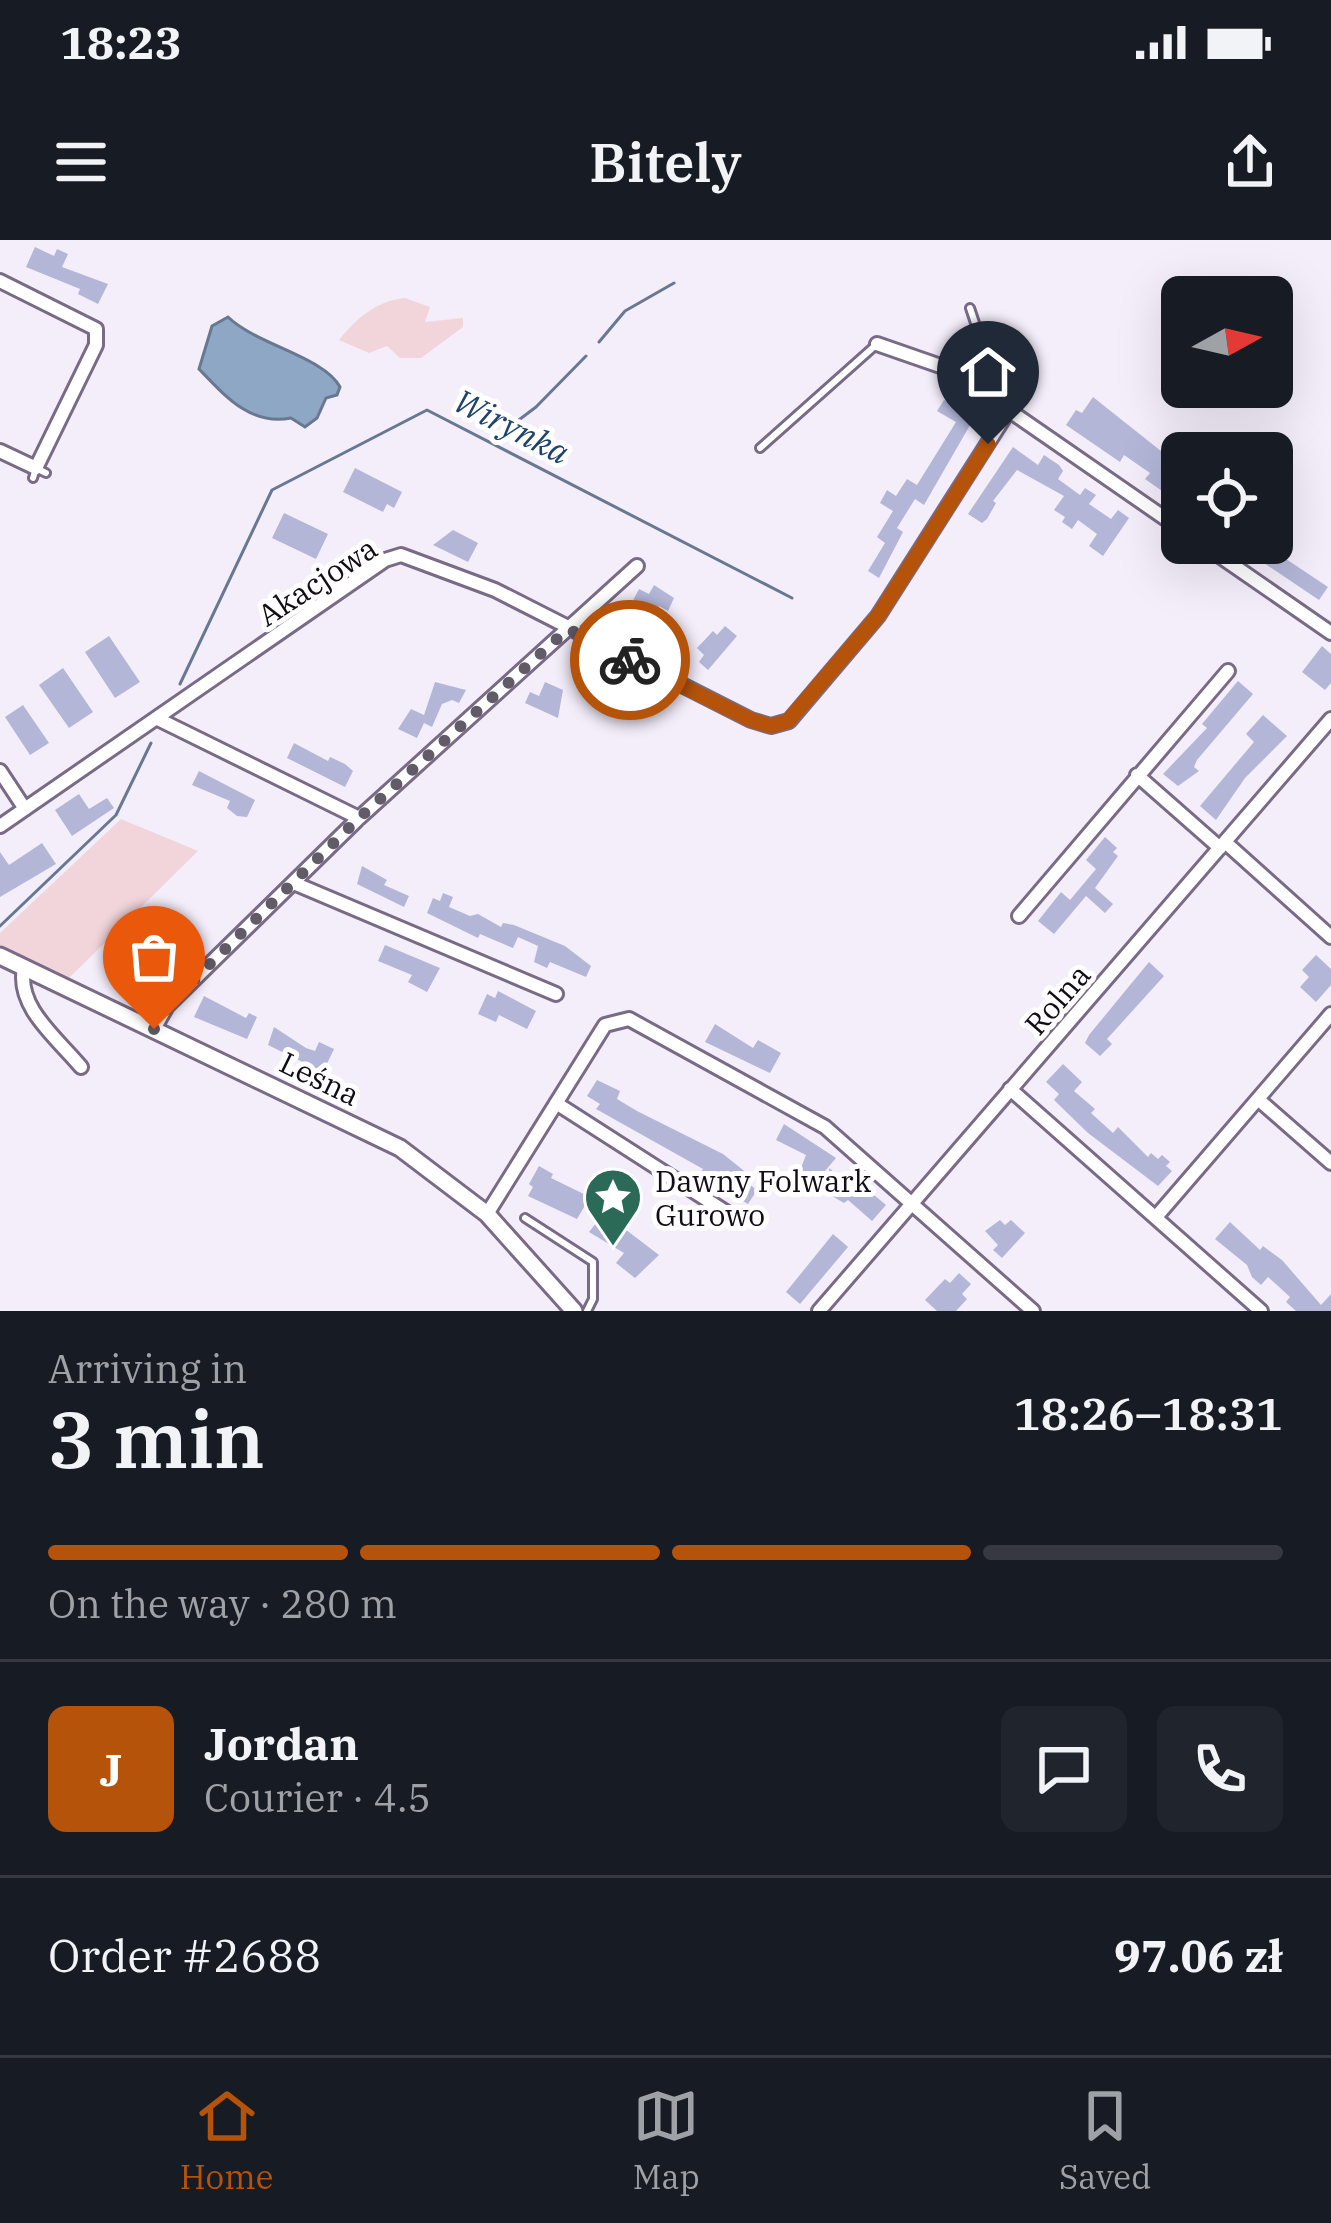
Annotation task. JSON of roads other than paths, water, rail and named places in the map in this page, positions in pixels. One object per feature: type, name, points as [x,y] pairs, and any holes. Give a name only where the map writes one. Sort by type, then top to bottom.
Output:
[{"type":"street","points":[[0,281],[96,329],[96,345],[38,473],[0,451]]},
{"type":"street","points":[[877,344],[949,369],[1161,515]]},
{"type":"street","name":"Akacjowa","points":[[0,826],[386,560],[401,555],[495,590],[751,720],[771,726],[788,721],[878,616],[1009,410]]},
{"type":"street","points":[[1231,564],[1331,634]]},
{"type":"street","points":[[154,1029],[167,1006],[359,818],[637,566]]},
{"type":"street","points":[[1019,916],[1228,671]]},
{"type":"street","points":[[158,719],[359,818]]},
{"type":"street","name":"Rolna","points":[[826,1308],[1331,719]]},
{"type":"street","points":[[0,771],[25,809]]},
{"type":"street","points":[[1137,775],[1331,938]]},
{"type":"street","points":[[296,884],[556,994]]},
{"type":"street","name":"Leśna","points":[[0,956],[400,1148],[487,1214],[574,1311]]},
{"type":"street","points":[[24,968],[20,986],[26,1001],[81,1066]]},
{"type":"street","points":[[1156,1217],[1331,1013]]},
{"type":"street","points":[[487,1214],[605,1025],[629,1019],[825,1127],[1034,1311]]},
{"type":"street","points":[[1010,1088],[1261,1311]]},
{"type":"street","points":[[1259,1100],[1331,1163]]},
{"type":"street","points":[[556,1103],[729,1214]]},
{"type":"lane","points":[[949,369],[976,326],[970,308]]},
{"type":"lane","points":[[760,448],[877,344]]},
{"type":"lane","points":[[526,1218],[593,1262],[592,1300],[587,1311]]},
{"type":"water","points":[[228,317],[332,377],[340,387],[337,395],[326,398],[317,418],[305,427],[291,418],[251,413],[199,369],[212,326]]},
{"type":"waterway","points":[[599,342],[625,311],[674,283]]},
{"type":"waterway","points":[[492,440],[536,407],[586,356]]},
{"type":"waterway","name":"Wirynka","points":[[180,684],[272,490],[427,410],[792,598]]},
{"type":"waterway","name":"Wirynka","points":[[0,926],[116,815],[151,743]]},
{"type":"place","name":"Dawny Folwark Gurowo","points":[[613,1248]]}]
